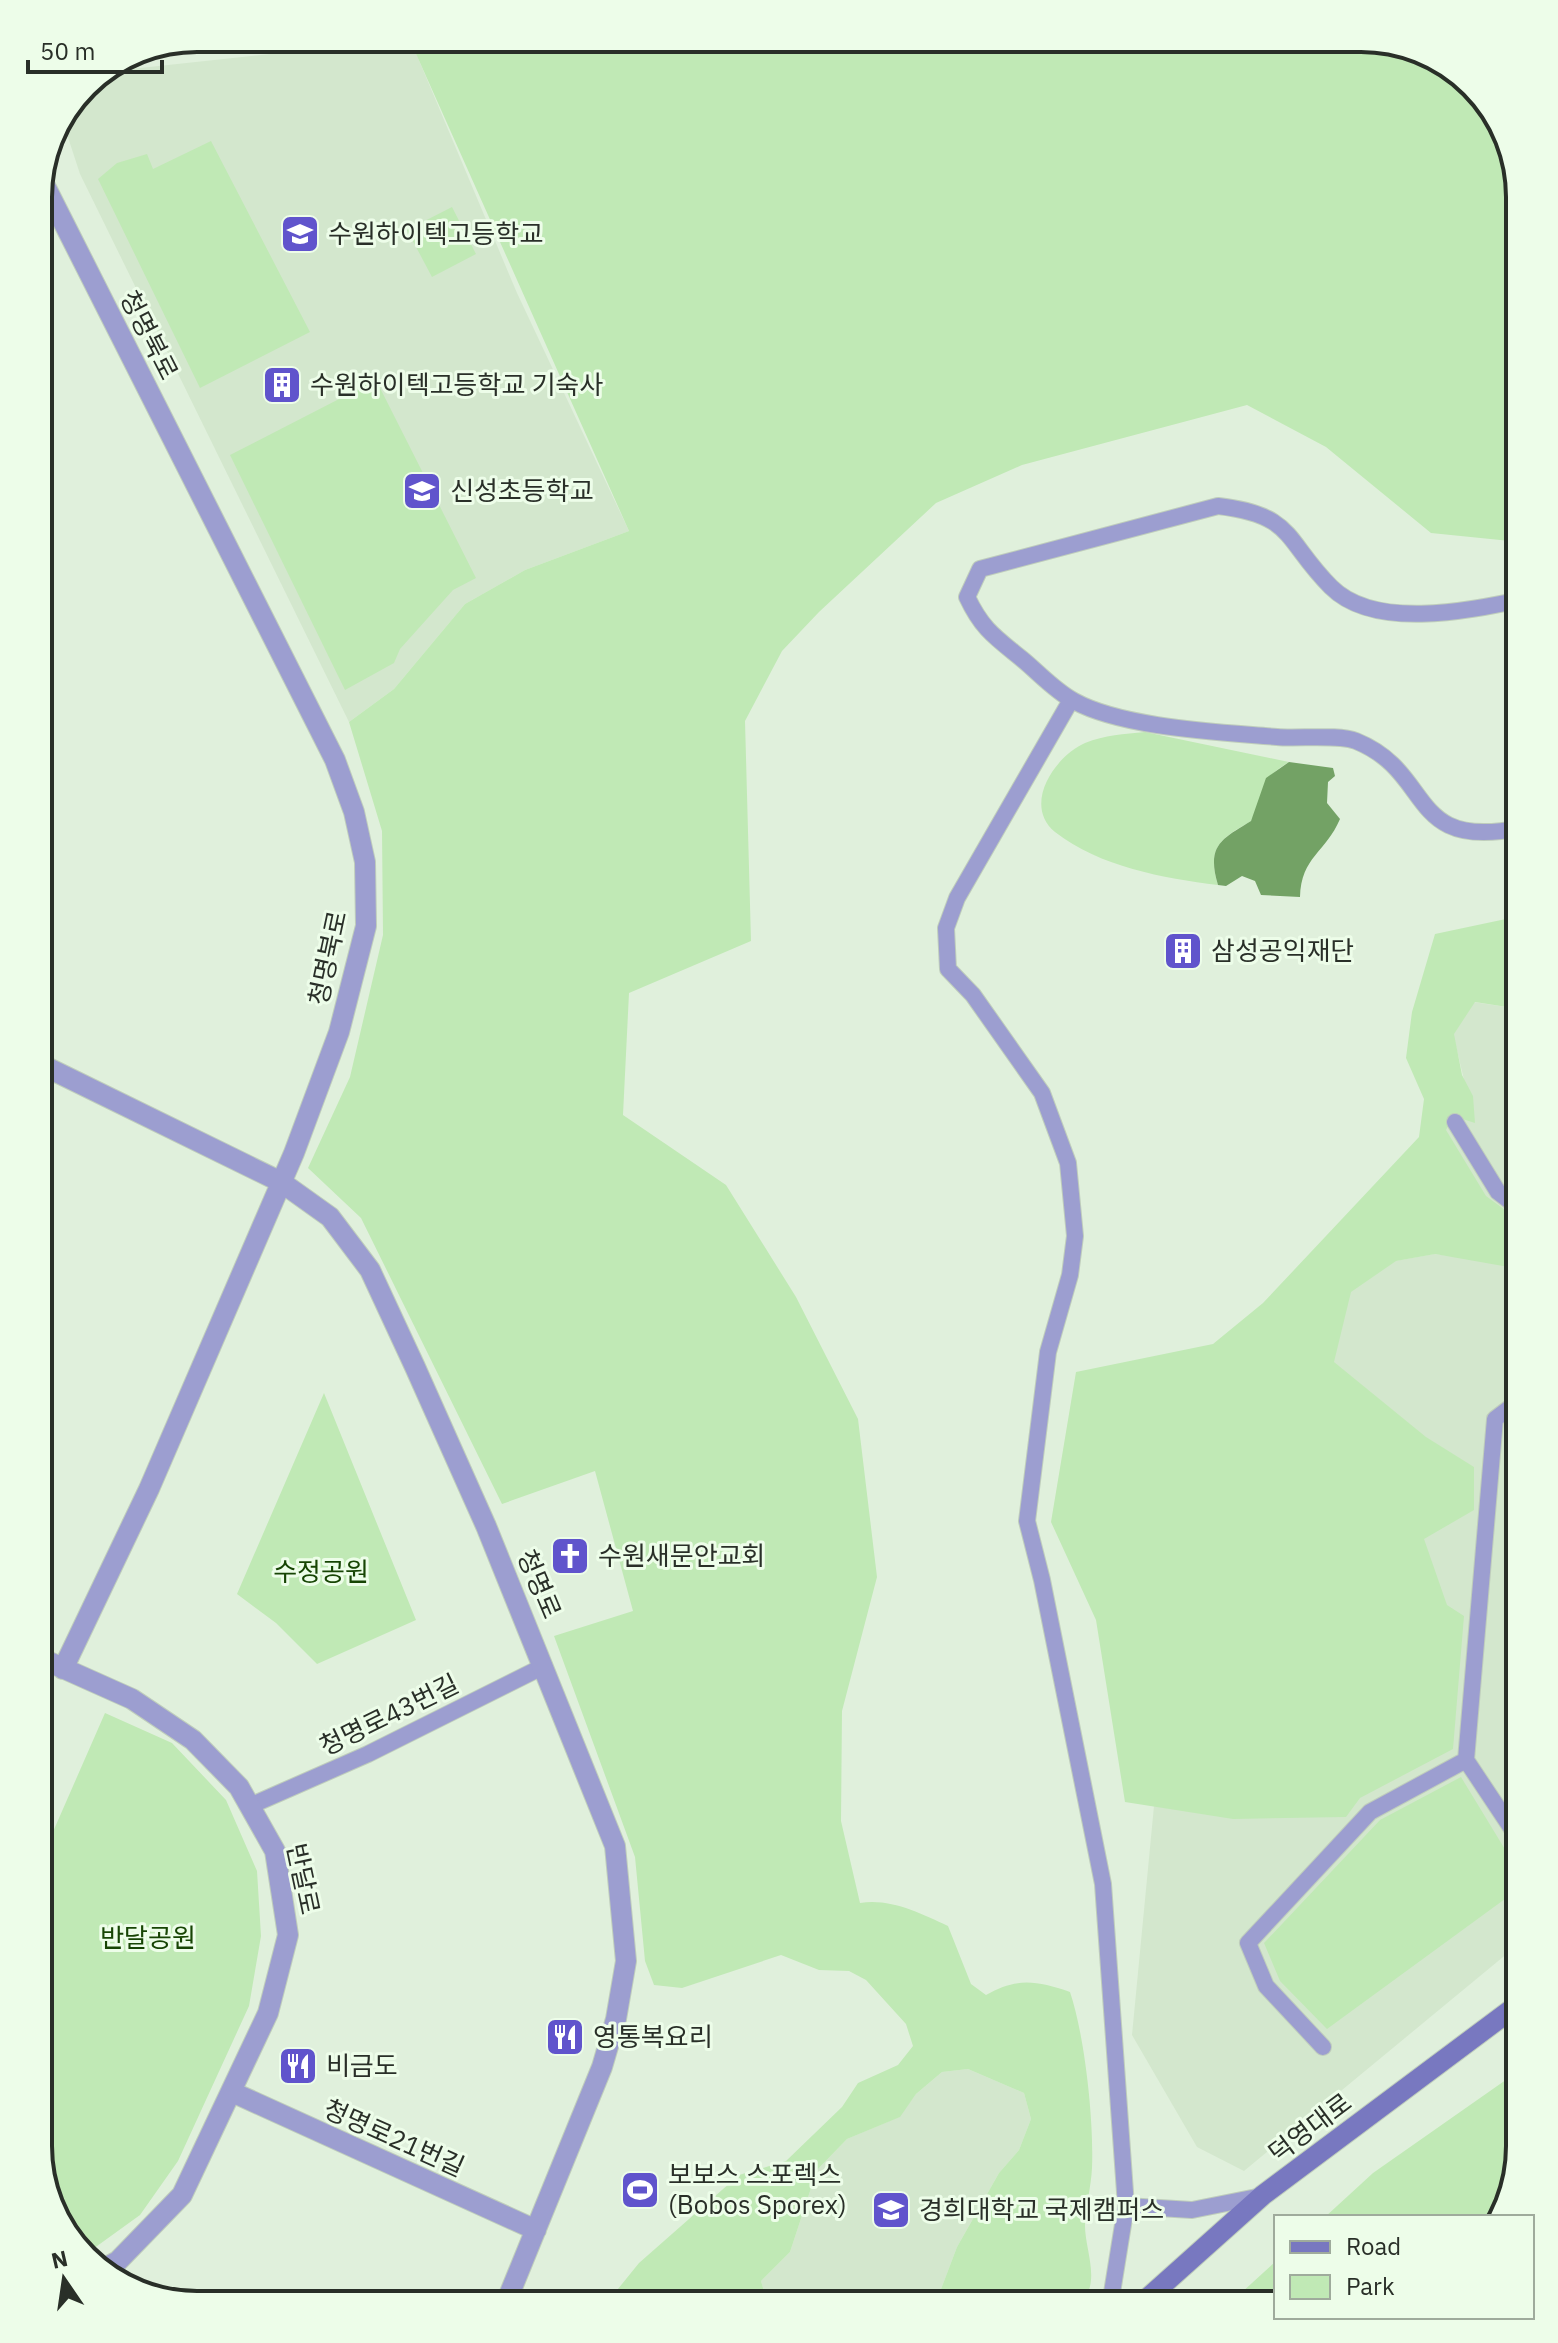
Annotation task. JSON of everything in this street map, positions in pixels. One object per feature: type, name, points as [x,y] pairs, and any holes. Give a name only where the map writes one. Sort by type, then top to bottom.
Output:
[{"type":"main road","name":"덕영대로","points":[[1156,2291],[1263,2195],[1506,2013]]},
{"type":"street","name":"청명북로","points":[[52,200],[316,720],[354,812],[365,862],[366,926],[339,1032],[281,1182],[149,1489],[63,1669]]},
{"type":"street","points":[[1506,602],[1430,613],[1373,611],[1333,589],[1276,521],[1248,510],[1218,506],[980,569],[967,597],[979,624],[1071,700],[1099,713],[1227,733],[1355,740],[1400,770],[1433,818],[1463,832],[1506,831]]},
{"type":"street","points":[[1071,700],[964,885],[946,928],[948,969],[973,995],[1042,1093],[1068,1163],[1075,1236],[1070,1275],[1048,1352],[1027,1521],[1042,1580],[1103,1884],[1126,2206],[1112,2291]]},
{"type":"street","name":"청명로","points":[[52,1070],[281,1182],[330,1217],[370,1270],[474,1497],[615,1846],[626,1961],[616,2019],[602,2067],[511,2291]]},
{"type":"street","points":[[1455,1122],[1498,1192],[1506,1198]]},
{"type":"street","points":[[1506,1411],[1495,1419],[1466,1760],[1506,1820]]},
{"type":"street","name":"반달로","points":[[52,1664],[132,1699],[193,1740],[252,1805],[275,1851],[288,1935],[268,2013],[182,2195],[113,2263]]},
{"type":"street","name":"청명로43번길","points":[[252,1805],[368,1754],[544,1666]]},
{"type":"street","points":[[1323,2047],[1266,1986],[1248,1943],[1370,1812],[1466,1760]]},
{"type":"street","name":"청명로21번길","points":[[232,2092],[536,2230]]},
{"type":"street","points":[[1126,2206],[1192,2210],[1263,2195]]},
{"type":"shaded area","points":[[289,52],[415,52],[517,293],[629,531],[525,570],[465,604],[394,689],[349,722],[80,174],[67,133],[88,102],[109,82],[129,69]]},
{"type":"shaded area","points":[[1289,762],[1333,768],[1335,776],[1328,782],[1327,803],[1340,819],[1309,863],[1300,897],[1261,895],[1255,881],[1242,876],[1226,886],[1218,885],[1214,861],[1219,845],[1251,821],[1266,778]]},
{"type":"shaded area","points":[[1473,1002],[1506,1007],[1506,1955],[1244,2171],[1197,2147],[1132,2035],[1154,1806],[1232,1818],[1446,1604],[1422,1538],[1424,1436],[1333,1362],[1349,1292],[1395,1261],[1434,1254],[1468,1258],[1445,1130],[1452,1116],[1474,1121],[1453,1034]]},
{"type":"shaded area","name":"경희대학교 국제캠퍼스","points":[[968,2069],[1024,2093],[1031,2119],[1019,2150],[999,2173],[957,2247],[940,2291],[764,2291],[761,2281],[790,2252],[817,2170],[847,2139],[899,2117],[916,2094],[942,2072]]},
{"type":"green space","points":[[415,52],[1370,52],[1416,63],[1449,82],[1476,109],[1495,142],[1505,178],[1506,197],[1506,541],[1431,533],[1326,447],[1247,405],[1022,465],[936,503],[819,612],[782,651],[745,721],[751,941],[629,993],[623,1115],[726,1185],[796,1297],[858,1419],[877,1577],[842,1711],[841,1821],[860,1903],[894,1905],[948,1926],[971,1984],[986,1995],[1018,1983],[1047,1985],[1070,1992],[1084,2055],[1090,2104],[1091,2175],[1085,2223],[1091,2266],[1088,2291],[940,2291],[957,2247],[999,2173],[1019,2150],[1031,2119],[1024,2093],[968,2069],[942,2072],[916,2094],[900,2117],[847,2139],[817,2170],[790,2252],[761,2281],[764,2291],[616,2291],[639,2263],[739,2175],[786,2161],[842,2107],[858,2083],[898,2065],[913,2046],[906,2024],[866,1980],[849,1971],[819,1970],[781,1955],[682,1988],[654,1985],[645,1961],[635,1857],[554,1636],[633,1611],[595,1471],[502,1504],[361,1218],[308,1168],[350,1077],[383,935],[382,831],[349,722],[394,689],[465,604],[525,570],[629,531]]},
{"type":"green space","points":[[211,141],[310,332],[200,388],[98,179],[117,163],[147,154],[153,169]]},
{"type":"green space","points":[[452,207],[476,254],[432,277],[407,230]]},
{"type":"green space","points":[[376,380],[476,578],[453,590],[400,649],[394,663],[345,690],[230,455]]},
{"type":"green space","points":[[1145,732],[1289,762],[1271,775],[1251,821],[1219,845],[1214,861],[1218,885],[1176,879],[1112,862],[1073,844],[1055,832],[1046,821],[1042,795],[1046,782],[1074,749],[1092,740]]},
{"type":"green space","points":[[1506,919],[1506,1007],[1475,1002],[1454,1034],[1462,1075],[1473,1096],[1475,1123],[1453,1116],[1446,1130],[1486,1196],[1506,1211],[1506,1267],[1435,1254],[1396,1261],[1351,1292],[1334,1362],[1426,1437],[1474,1467],[1474,1510],[1424,1539],[1447,1605],[1464,1616],[1453,1749],[1360,1798],[1346,1817],[1233,1819],[1125,1802],[1096,1620],[1051,1522],[1076,1372],[1213,1344],[1263,1303],[1419,1137],[1424,1099],[1406,1058],[1412,1012],[1435,934]]},
{"type":"green space","name":"수정공원","points":[[324,1393],[416,1620],[317,1664],[276,1623],[237,1594]]},
{"type":"green space","name":"반달공원","points":[[105,1713],[172,1743],[226,1800],[257,1871],[261,1936],[249,2006],[178,2161],[140,2215],[104,2241],[87,2239],[63,2201],[53,2165],[52,1834]]},
{"type":"green space","points":[[1461,1777],[1506,1851],[1506,1898],[1327,2029],[1280,1981],[1264,1943],[1380,1820]]},
{"type":"green space","points":[[1506,2080],[1505,2165],[1488,2215],[1327,2215],[1373,2173]]},
{"type":"green space","points":[[1274,2263],[1274,2291],[1243,2291]]},
{"type":"place","name":"수원하이텍고등학교","points":[[300,234]]},
{"type":"place","name":"수원하이텍고등학교 기숙사","points":[[282,385]]},
{"type":"place","name":"신성초등학교","points":[[422,491]]},
{"type":"place","name":"삼성공익재단","points":[[1183,951]]},
{"type":"place","name":"수원새문안교회","points":[[570,1556]]},
{"type":"place","name":"영통복요리","points":[[565,2037]]},
{"type":"place","name":"비금도","points":[[298,2066]]},
{"type":"place","name":"보보스 스포렉스 (Bobos Sporex)","points":[[640,2190]]},
{"type":"place","name":"경희대학교 국제캠퍼스","points":[[891,2210]]}]
